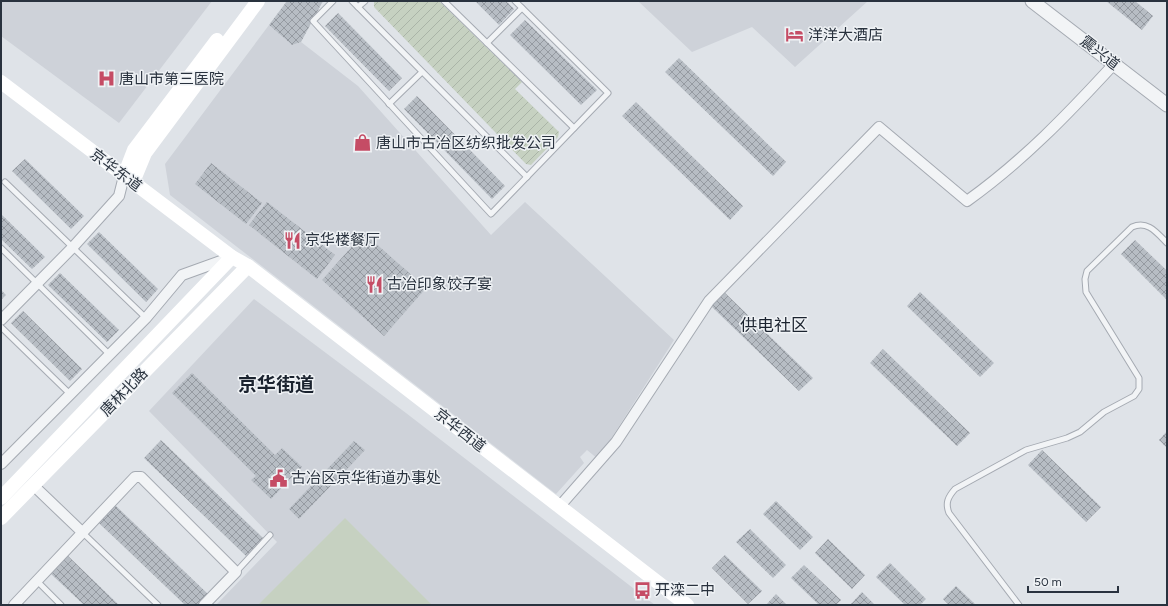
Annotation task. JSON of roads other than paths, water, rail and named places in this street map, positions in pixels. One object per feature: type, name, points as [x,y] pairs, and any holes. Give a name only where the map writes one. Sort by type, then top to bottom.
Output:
[{"type":"main road","points":[[129,179],[134,150],[246,1]]},
{"type":"main road","points":[[129,179],[145,153],[258,1]]},
{"type":"main road","name":"京华东道","points":[[1,82],[232,257]]},
{"type":"main road","name":"京华西道","points":[[232,257],[248,266],[687,605]]},
{"type":"main road","name":"唐林北路","points":[[1,498],[232,257]]},
{"type":"main road","name":"唐林北路","points":[[1,518],[248,266]]},
{"type":"street","name":"震兴道","points":[[1032,1],[1167,105]]},
{"type":"street","points":[[559,507],[616,442],[709,302],[879,127],[967,201],[1001,177],[1068,114],[1114,64]]},
{"type":"street","points":[[1,320],[73,247],[119,196],[129,179]]},
{"type":"street","points":[[1,464],[146,318],[182,275],[232,257]]},
{"type":"street","points":[[14,605],[135,477],[141,477],[236,572],[204,605]]},
{"type":"street","points":[[33,485],[82,532]]},
{"type":"lane","points":[[333,1],[312,21],[491,214],[608,93],[515,1]]},
{"type":"lane","points":[[352,1],[527,177]]},
{"type":"lane","points":[[358,7],[365,1]]},
{"type":"lane","points":[[444,1],[574,128]]},
{"type":"lane","points":[[487,43],[522,8]]},
{"type":"lane","points":[[389,104],[422,72]]},
{"type":"lane","points":[[5,182],[146,318]]},
{"type":"lane","points":[[1019,605],[949,513],[946,505],[949,496],[955,489],[1026,450],[1067,438],[1080,432],[1104,412],[1134,396],[1139,389],[1139,378],[1086,292],[1084,279],[1087,271],[1132,226],[1140,224],[1147,225],[1167,243]]},
{"type":"lane","points":[[1,248],[109,354]]},
{"type":"lane","points":[[1,327],[70,394]]},
{"type":"lane","points":[[82,532],[158,605]]},
{"type":"lane","points":[[236,572],[270,535]]},
{"type":"lane","points":[[37,581],[61,605]]},
{"type":"place","name":"洋洋大酒店","points":[[795,35]]},
{"type":"place","name":"唐山市第三医院","points":[[106,79]]},
{"type":"place","name":"唐山市古冶区纺织批发公司","points":[[363,143]]},
{"type":"place","name":"京华楼餐厅","points":[[292,240]]},
{"type":"place","name":"古冶印象饺子宴","points":[[374,284]]},
{"type":"place","name":"古冶区京华街道办事处","points":[[278,478]]},
{"type":"place","name":"开滦二中","points":[[642,590]]},
{"type":"district","name":"供电社区","points":[[774,325]]},
{"type":"district","name":"京华街道","points":[[276,384]]}]
